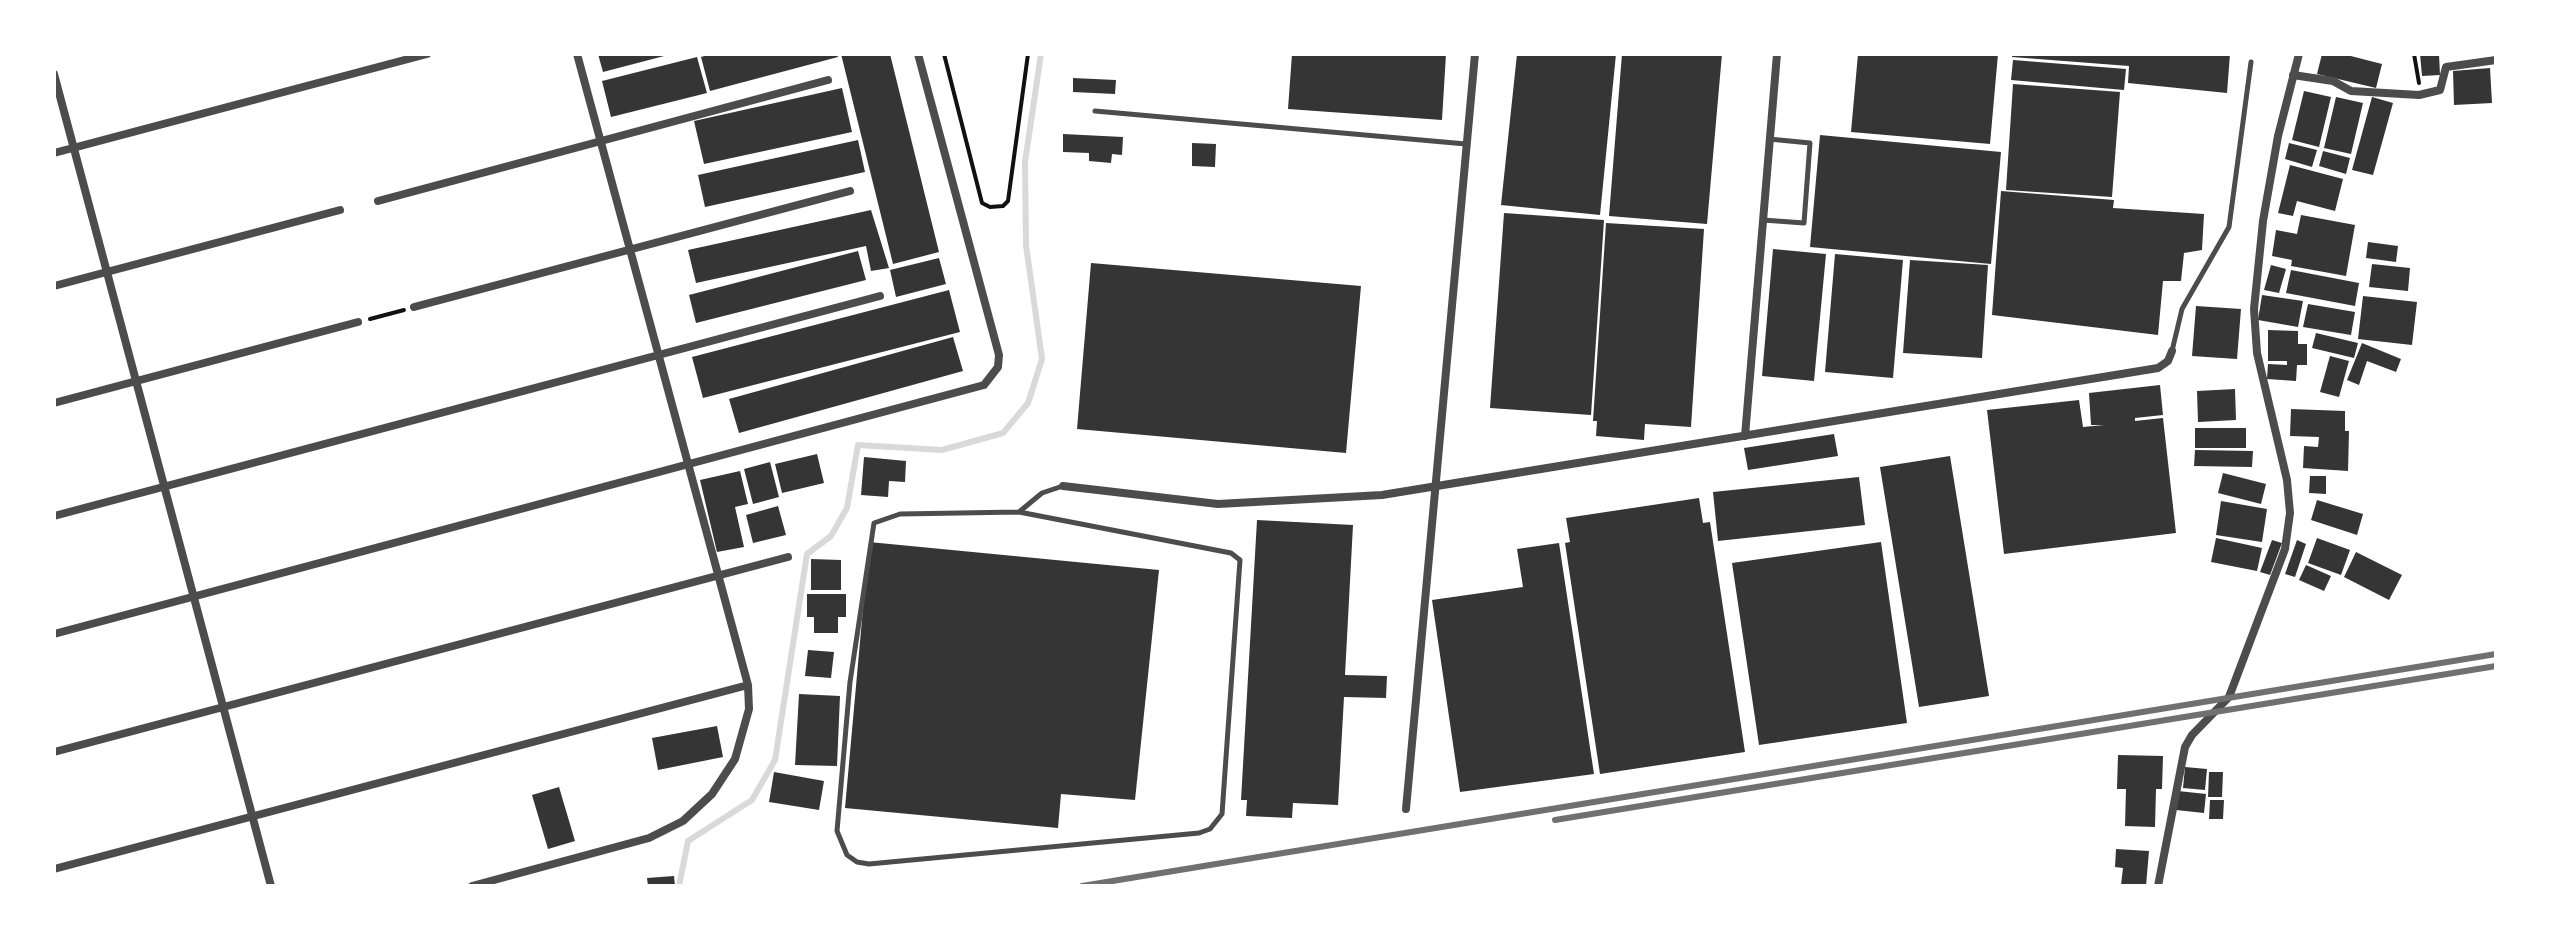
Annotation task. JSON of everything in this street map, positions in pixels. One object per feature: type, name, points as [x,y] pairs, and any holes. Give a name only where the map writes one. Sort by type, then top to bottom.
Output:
[{"type":"street","points":[[54,153],[427,54]]},
{"type":"street","points":[[472,886],[649,838],[683,821],[712,794],[735,759],[749,709],[748,685],[577,54]]},
{"type":"street","points":[[54,634],[973,390],[993,377],[999,355],[918,54]]},
{"type":"street","points":[[1406,809],[1475,54]]},
{"type":"street","points":[[1745,436],[1777,54]]},
{"type":"street","points":[[2158,886],[2185,747],[2192,735],[2229,697],[2280,566],[2290,513],[2285,465],[2257,353],[2253,323],[2263,221],[2299,54]]},
{"type":"street","points":[[2293,75],[2333,81],[2351,91],[2419,95],[2440,90],[2446,67],[2496,60]]},
{"type":"street","points":[[54,74],[271,886]]},
{"type":"street","points":[[378,201],[828,80]]},
{"type":"street","points":[[414,307],[850,191]]},
{"type":"street","points":[[54,286],[340,210]]},
{"type":"street","points":[[54,516],[880,296]]},
{"type":"street","points":[[54,403],[358,322]]},
{"type":"street","points":[[1063,486],[1218,504],[1382,495],[2158,368],[2168,361],[2172,351]]},
{"type":"street","points":[[54,752],[788,557]]},
{"type":"street","points":[[54,869],[748,685]]},
{"type":"lane","points":[[2172,351],[2182,309],[2229,227],[2251,62]]},
{"type":"lane","points":[[1095,111],[1466,144]]},
{"type":"lane","points":[[1762,219],[1804,223],[1810,143],[1769,139]]},
{"type":"lane","points":[[1019,512],[1231,553],[1240,560],[1222,814],[1210,829],[1199,833],[869,864],[857,862],[847,855],[837,831],[850,682],[870,530],[880,518],[890,515],[1019,512],[1042,493],[1063,486]]},
{"type":"path","points":[[944,54],[982,203],[990,207],[1003,206],[1008,201],[1028,54]]},
{"type":"path","points":[[2414,54],[2419,95]]},
{"type":"path","points":[[358,322],[414,307]]},
{"type":"building","points":[[598,54],[668,54],[668,55],[603,72]]},
{"type":"building","points":[[711,54],[837,54],[838,57],[710,91],[701,57]]},
{"type":"building","points":[[841,54],[890,54],[939,252],[893,264]]},
{"type":"building","points":[[1292,54],[1446,54],[1442,120],[1288,109]]},
{"type":"building","points":[[1517,54],[1616,54],[1600,215],[1501,205]]},
{"type":"building","points":[[1622,54],[1722,54],[1707,224],[1609,216]]},
{"type":"building","points":[[1858,54],[1998,54],[1990,144],[1851,132]]},
{"type":"building","points":[[2012,54],[2230,54],[2227,93],[2128,83],[2129,66],[2012,57]]},
{"type":"building","points":[[2322,54],[2343,54],[2382,64],[2376,88],[2317,74]]},
{"type":"building","points":[[2420,54],[2439,54],[2440,75],[2422,76]]},
{"type":"building","points":[[697,57],[707,93],[611,117],[602,81]]},
{"type":"building","points":[[2013,60],[2126,69],[2124,90],[2011,80]]},
{"type":"building","points":[[2490,68],[2492,103],[2454,105],[2453,71]]},
{"type":"building","points":[[1073,78],[1116,80],[1115,94],[1073,92]]},
{"type":"building","points":[[2013,84],[2120,92],[2112,197],[2006,190]]},
{"type":"building","points":[[842,88],[852,132],[704,164],[694,121]]},
{"type":"building","points":[[2304,91],[2331,97],[2319,147],[2292,140]]},
{"type":"building","points":[[2336,97],[2363,103],[2351,154],[2324,148]]},
{"type":"building","points":[[2372,97],[2393,103],[2373,175],[2352,170]]},
{"type":"building","points":[[1063,134],[1123,137],[1122,155],[1112,154],[1111,163],[1089,161],[1089,153],[1063,152]]},
{"type":"building","points":[[1820,135],[2001,152],[1991,264],[1810,247]]},
{"type":"building","points":[[858,140],[865,172],[705,207],[698,175]]},
{"type":"building","points":[[1192,143],[1216,144],[1215,167],[1192,166]]},
{"type":"building","points":[[2289,143],[2317,150],[2312,167],[2285,159]]},
{"type":"building","points":[[2323,151],[2350,158],[2346,174],[2319,166]]},
{"type":"building","points":[[2290,165],[2343,179],[2335,211],[2297,201],[2293,216],[2278,213]]},
{"type":"building","points":[[2001,191],[2114,200],[2113,208],[2204,214],[2202,250],[2184,253],[2181,281],[2163,281],[2158,335],[1992,315]]},
{"type":"building","points":[[871,210],[889,268],[871,271],[866,246],[696,283],[688,250]]},
{"type":"building","points":[[1504,213],[1604,220],[1591,415],[1490,408]]},
{"type":"building","points":[[2301,215],[2355,225],[2346,276],[2291,266],[2292,260],[2272,256],[2276,230],[2297,234]]},
{"type":"building","points":[[1606,223],[1704,229],[1691,427],[1645,424],[1644,440],[1596,436],[1597,421],[1593,421]]},
{"type":"building","points":[[2368,242],[2398,246],[2396,262],[2366,258]]},
{"type":"building","points":[[1773,249],[1826,254],[1814,381],[1762,376]]},
{"type":"building","points":[[858,251],[866,280],[696,323],[689,295]]},
{"type":"building","points":[[1835,254],[1903,260],[1893,378],[1825,372]]},
{"type":"building","points":[[939,258],[946,284],[896,297],[890,270]]},
{"type":"building","points":[[1910,260],[1988,265],[1982,358],[1903,353]]},
{"type":"building","points":[[1091,263],[1361,286],[1346,453],[1077,429]]},
{"type":"building","points":[[2372,264],[2410,268],[2408,291],[2369,287]]},
{"type":"building","points":[[2271,265],[2286,269],[2279,293],[2264,290]]},
{"type":"building","points":[[2291,270],[2359,283],[2355,306],[2286,293]]},
{"type":"building","points":[[949,290],[960,332],[703,398],[692,357]]},
{"type":"building","points":[[2262,295],[2303,301],[2298,327],[2258,320]]},
{"type":"building","points":[[2363,296],[2417,302],[2412,345],[2358,339]]},
{"type":"building","points":[[2308,304],[2355,312],[2351,335],[2303,327]]},
{"type":"building","points":[[2196,306],[2241,309],[2237,359],[2192,356]]},
{"type":"building","points":[[2268,330],[2298,331],[2298,344],[2307,344],[2307,365],[2297,365],[2296,381],[2267,379],[2268,364],[2287,365],[2287,361],[2268,361]]},
{"type":"building","points":[[2316,333],[2358,343],[2354,358],[2312,348]]},
{"type":"building","points":[[953,337],[963,371],[739,433],[729,399]]},
{"type":"building","points":[[2362,343],[2401,359],[2396,372],[2367,361],[2359,385],[2347,380]]},
{"type":"building","points":[[2330,356],[2349,361],[2339,397],[2320,392]]},
{"type":"building","points":[[2160,385],[2163,415],[2135,418],[2135,421],[2163,418],[2176,533],[2004,554],[1987,410],[2079,400],[2083,427],[2104,425],[2091,425],[2089,393]]},
{"type":"building","points":[[2235,389],[2236,420],[2198,422],[2197,391]]},
{"type":"building","points":[[2291,409],[2345,411],[2345,431],[2349,431],[2348,471],[2303,468],[2304,446],[2318,447],[2319,437],[2290,436]]},
{"type":"building","points":[[2195,428],[2246,428],[2246,448],[2195,448]]},
{"type":"building","points":[[1834,434],[1838,456],[1748,470],[1744,448]]},
{"type":"building","points":[[2195,450],[2253,451],[2252,467],[2194,466]]},
{"type":"building","points":[[817,454],[824,483],[782,493],[775,464]]},
{"type":"building","points":[[1950,456],[1989,696],[1919,707],[1880,467]]},
{"type":"building","points":[[864,457],[906,461],[905,482],[889,481],[888,497],[861,495]]},
{"type":"building","points":[[770,462],[779,497],[753,504],[744,469]]},
{"type":"building","points":[[740,471],[748,504],[735,507],[744,547],[717,552],[700,480]]},
{"type":"building","points":[[2223,473],[2266,484],[2261,504],[2218,493]]},
{"type":"building","points":[[2310,476],[2326,476],[2326,494],[2309,493]]},
{"type":"building","points":[[1859,477],[1865,525],[1718,541],[1713,492]]},
{"type":"building","points":[[1699,498],[1703,523],[1710,522],[1745,752],[1600,774],[1565,543],[1570,542],[1566,518]]},
{"type":"building","points":[[2317,500],[2363,514],[2357,535],[2311,520]]},
{"type":"building","points":[[2221,501],[2267,509],[2262,542],[2216,535]]},
{"type":"building","points":[[778,506],[786,535],[753,543],[746,515]]},
{"type":"building","points":[[1257,520],[1353,525],[1345,675],[1387,676],[1386,698],[1344,697],[1338,805],[1293,803],[1292,818],[1246,816],[1247,800],[1241,800]]},
{"type":"building","points":[[2216,538],[2262,548],[2257,571],[2211,562]]},
{"type":"building","points":[[2317,538],[2350,550],[2341,575],[2308,563]]},
{"type":"building","points":[[2272,540],[2282,543],[2270,575],[2260,572]]},
{"type":"building","points":[[2297,540],[2306,544],[2295,577],[2285,574]]},
{"type":"building","points":[[869,542],[1159,570],[1135,800],[1061,794],[1058,828],[845,808]]},
{"type":"building","points":[[1881,542],[1907,723],[1759,745],[1732,563]]},
{"type":"building","points":[[1559,543],[1594,774],[1460,792],[1432,600],[1523,587],[1517,549]]},
{"type":"building","points":[[2356,552],[2402,575],[2389,600],[2344,577]]},
{"type":"building","points":[[811,559],[841,560],[841,590],[811,590]]},
{"type":"building","points":[[2306,565],[2331,576],[2324,591],[2299,580]]},
{"type":"building","points":[[807,594],[846,594],[846,617],[838,617],[838,633],[814,633],[814,617],[807,617]]},
{"type":"building","points":[[808,650],[834,652],[831,678],[805,676]]},
{"type":"building","points":[[799,694],[840,696],[837,766],[795,765]]},
{"type":"building","points":[[717,726],[723,757],[658,770],[652,738]]},
{"type":"building","points":[[2118,755],[2163,756],[2162,789],[2156,789],[2155,827],[2125,826],[2126,789],[2117,789]]},
{"type":"building","points":[[2185,767],[2207,769],[2205,790],[2183,788]]},
{"type":"building","points":[[774,772],[824,781],[819,810],[769,802]]},
{"type":"building","points":[[2209,772],[2223,772],[2222,797],[2208,797]]},
{"type":"building","points":[[559,787],[575,841],[548,849],[532,795]]},
{"type":"building","points":[[2178,791],[2206,794],[2204,813],[2176,810]]},
{"type":"building","points":[[2210,800],[2224,800],[2223,819],[2209,819]]},
{"type":"building","points":[[2116,849],[2149,851],[2146,886],[2121,885],[2123,868],[2115,867]]},
{"type":"building","points":[[674,876],[675,886],[648,886],[647,878]]},
{"type":"waterway","points":[[679,886],[688,841],[752,800],[775,760],[807,554],[831,536],[847,508],[858,445],[942,450],[1003,433],[1028,403],[1042,359],[1026,245],[1025,162],[1041,54]]},
{"type":"railway","points":[[1082,886],[2496,654]]},
{"type":"railway","points":[[1555,820],[2496,666]]}]
